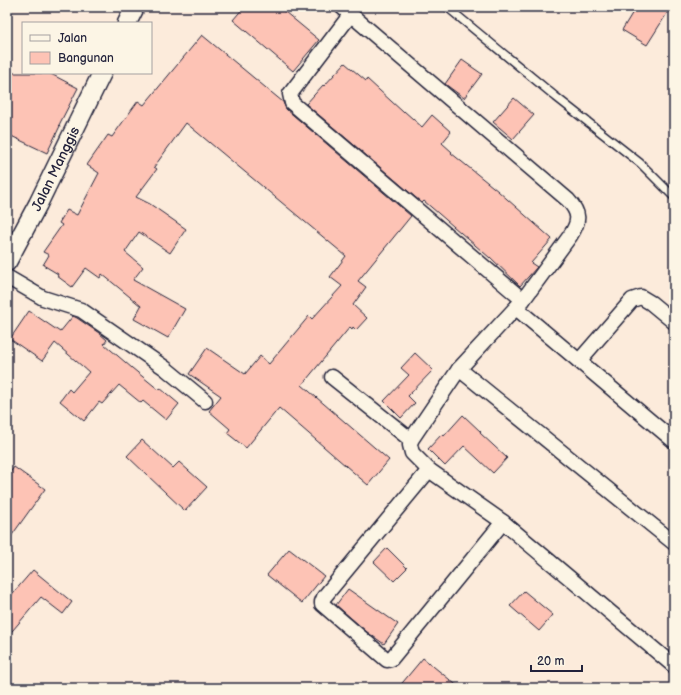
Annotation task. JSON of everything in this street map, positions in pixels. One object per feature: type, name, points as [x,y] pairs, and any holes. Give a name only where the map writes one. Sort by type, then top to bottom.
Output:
[{"type":"street","points":[[128,22],[135,7]]},
{"type":"street","points":[[674,441],[579,361],[519,304],[292,103],[290,94],[347,10],[575,208],[577,217],[576,226],[519,304],[459,369],[411,440],[410,445],[412,453],[429,470],[503,522],[674,666]]},
{"type":"street","name":"Jalan Manggis","points":[[7,262],[38,204],[102,74]]},
{"type":"street","points":[[7,277],[43,298],[81,310],[165,368],[205,401]]},
{"type":"street","points":[[579,361],[632,300],[642,297],[674,322]]},
{"type":"street","points":[[459,369],[674,543]]},
{"type":"street","points":[[332,377],[411,440]]},
{"type":"street","points":[[429,470],[324,597],[322,602],[322,604],[387,660],[392,659],[503,522]]},
{"type":"lane","points":[[447,7],[556,97],[640,163],[674,197]]},
{"type":"building","points":[[244,7],[279,7],[319,40],[293,71],[233,20]]},
{"type":"building","points":[[636,7],[671,7],[647,45],[622,30]]},
{"type":"building","points":[[202,35],[283,102],[286,109],[411,216],[358,281],[366,287],[353,305],[367,318],[356,330],[353,327],[352,329],[350,327],[302,385],[389,460],[368,485],[279,408],[246,448],[227,433],[230,429],[209,411],[221,396],[189,374],[207,348],[245,374],[260,356],[269,364],[309,316],[312,319],[342,286],[330,277],[346,256],[186,123],[154,167],[157,169],[136,197],[150,204],[186,229],[170,253],[139,232],[125,252],[143,267],[133,280],[185,309],[168,338],[134,319],[141,306],[102,274],[100,278],[86,268],[72,287],[57,276],[58,274],[43,265],[49,255],[43,252],[62,225],[59,223],[67,210],[77,215],[99,173],[87,165],[108,135],[112,137],[138,101],[144,105]]},
{"type":"building","points":[[462,60],[482,74],[464,98],[445,84]]},
{"type":"building","points":[[345,63],[366,81],[367,79],[422,127],[432,115],[451,132],[442,143],[452,152],[451,153],[498,191],[552,239],[531,263],[537,267],[520,286],[490,257],[424,201],[422,203],[306,104]]},
{"type":"building","points":[[7,73],[51,74],[78,88],[59,125],[60,126],[47,153],[7,134]]},
{"type":"building","points":[[514,98],[534,115],[513,139],[493,122]]},
{"type":"building","points":[[29,311],[60,332],[73,316],[77,318],[107,340],[104,344],[132,368],[179,404],[166,420],[143,401],[141,403],[119,385],[102,404],[99,402],[84,421],[60,401],[69,389],[72,392],[89,372],[55,343],[42,361],[10,339]]},
{"type":"building","points":[[415,353],[433,370],[408,396],[415,403],[401,418],[384,401],[409,375],[401,368]]},
{"type":"building","points":[[463,415],[507,458],[493,473],[464,446],[445,466],[428,449],[442,434],[444,436]]},
{"type":"building","points":[[142,440],[173,468],[179,462],[207,487],[185,511],[127,456]]},
{"type":"building","points":[[14,467],[45,489],[7,542],[7,477]]},
{"type":"building","points":[[387,548],[407,568],[394,581],[374,562]]},
{"type":"building","points":[[289,549],[324,576],[302,603],[267,575]]},
{"type":"building","points":[[33,570],[72,602],[63,614],[41,597],[7,637],[7,600]]},
{"type":"building","points":[[348,589],[398,624],[384,644],[367,632],[336,605]]},
{"type":"building","points":[[524,591],[553,615],[539,631],[510,606]]},
{"type":"building","points":[[423,658],[460,688],[398,688]]}]
